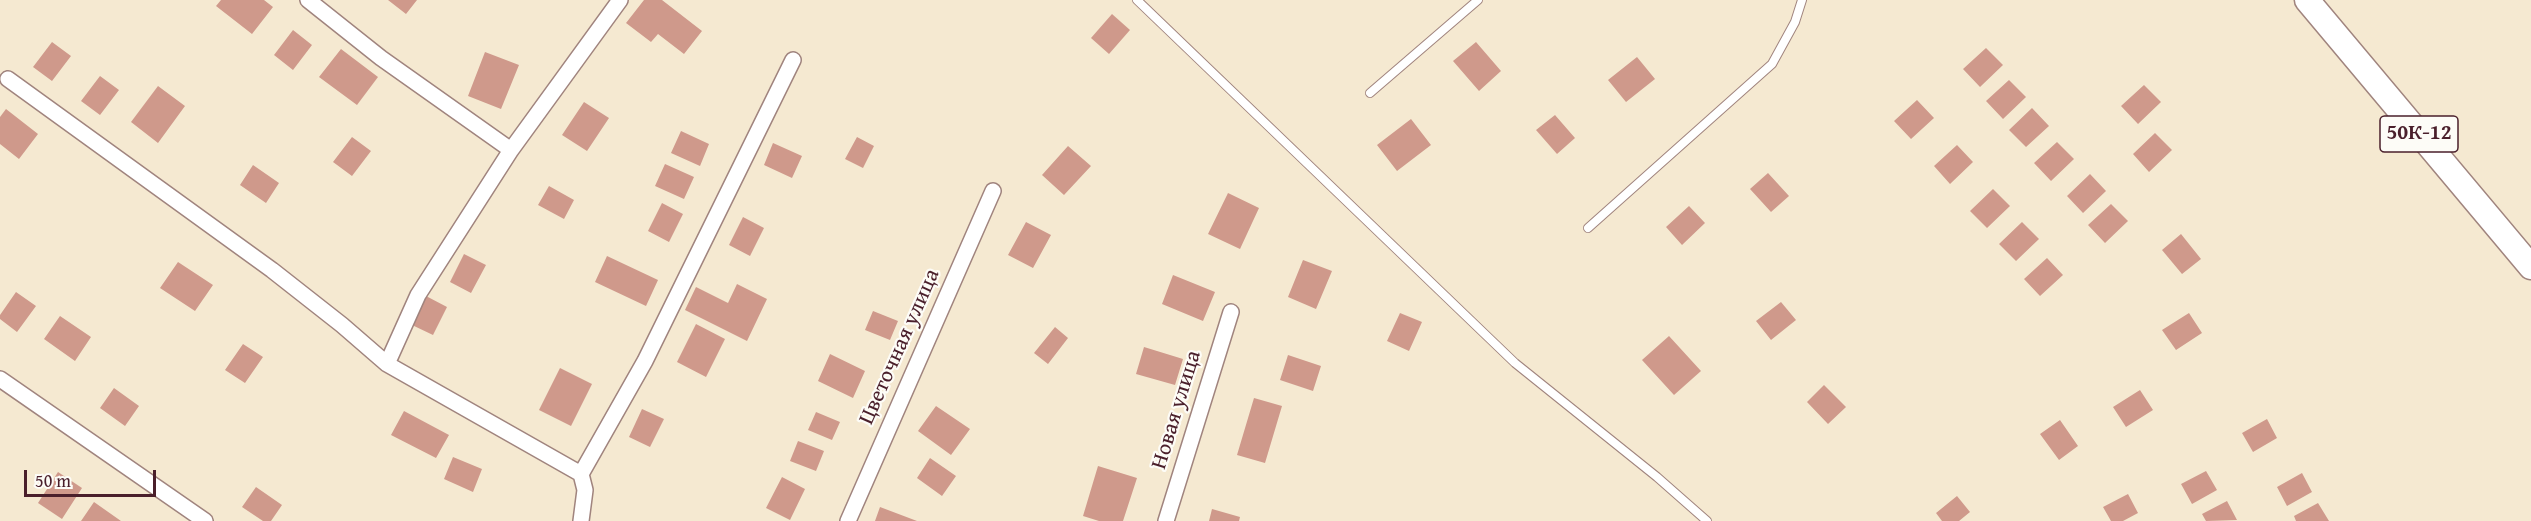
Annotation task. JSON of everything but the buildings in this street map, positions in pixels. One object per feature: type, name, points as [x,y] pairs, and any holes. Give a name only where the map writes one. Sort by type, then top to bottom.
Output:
[{"type":"main road","name":"50К-12","points":[[2307,0],[2531,267]]},
{"type":"street","points":[[308,0],[381,58],[511,150]]},
{"type":"street","points":[[387,364],[418,295],[511,150],[620,0]]},
{"type":"street","points":[[581,521],[585,490],[581,474],[645,361],[793,60]]},
{"type":"street","points":[[8,79],[272,270],[387,364],[581,474]]},
{"type":"street","name":"Цветочная улица","points":[[848,521],[993,191]]},
{"type":"street","name":"Новая улица","points":[[1166,521],[1232,312]]},
{"type":"street","points":[[0,379],[205,521]]},
{"type":"lane","points":[[1137,0],[1515,363],[1657,477],[1707,521]]},
{"type":"lane","points":[[1370,93],[1478,0]]},
{"type":"lane","points":[[1588,228],[1772,64],[1795,22],[1802,0]]}]
